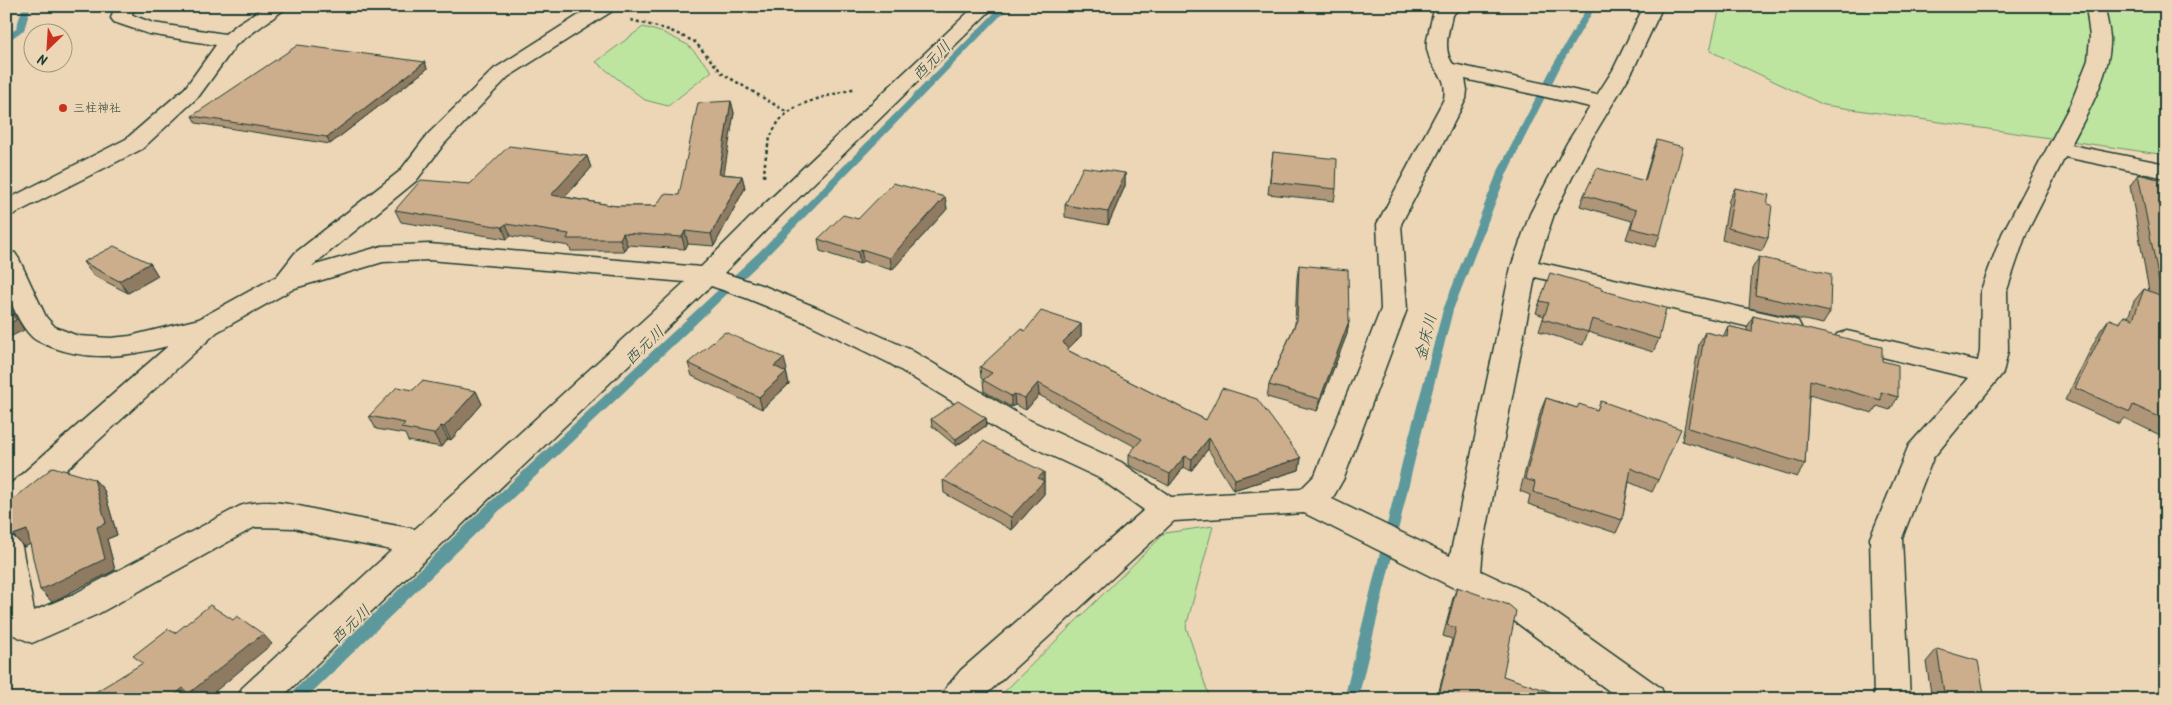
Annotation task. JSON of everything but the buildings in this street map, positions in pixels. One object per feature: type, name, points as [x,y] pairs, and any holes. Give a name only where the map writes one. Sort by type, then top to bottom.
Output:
[{"type":"street","points":[[125,6],[121,18],[150,28],[229,41]]},
{"type":"street","points":[[6,209],[134,144],[192,92],[229,41],[246,27],[280,6]]},
{"type":"street","points":[[255,699],[707,276],[762,220],[986,6]]},
{"type":"street","points":[[1320,506],[1322,489],[1329,478],[1394,309],[1389,224],[1455,100],[1457,86],[1438,56],[1437,49],[1443,12],[1454,6]]},
{"type":"street","points":[[1464,577],[1467,548],[1524,267],[1542,214],[1578,143],[1623,70],[1654,6]]},
{"type":"street","points":[[1892,699],[1886,538],[1920,453],[1989,372],[1994,351],[1994,290],[2014,234],[2082,103],[2098,60],[2100,37],[2095,6]]},
{"type":"street","points":[[286,282],[304,259],[408,176],[436,139],[501,72],[603,9]]},
{"type":"street","points":[[1448,69],[1602,103]]},
{"type":"street","points":[[2058,149],[2166,170]]},
{"type":"street","points":[[6,506],[208,326],[286,282],[382,254],[429,252],[707,276],[755,292],[816,317],[899,356],[1016,428],[1110,470],[1166,509],[1320,506],[1514,602],[1648,699]]},
{"type":"street","points":[[6,259],[32,316],[43,332],[68,344],[96,348],[130,346],[208,326]]},
{"type":"street","points":[[1524,267],[1989,372]]},
{"type":"street","points":[[959,699],[974,681],[1166,509]]},
{"type":"street","points":[[6,547],[19,622],[32,628],[86,604],[251,515],[295,516],[328,525],[421,543]]},
{"type":"path","points":[[603,9],[669,30],[695,42],[724,74],[787,112]]},
{"type":"path","points":[[762,220],[764,160],[777,124],[787,112],[862,86]]},
{"type":"green space","points":[[1720,6],[2166,6],[2166,155],[1824,105],[1710,51]]},
{"type":"green space","points":[[643,27],[664,33],[688,45],[712,71],[668,106],[645,100],[596,62]]},
{"type":"green space","points":[[1213,526],[1186,627],[1210,699],[997,699],[1165,533]]},
{"type":"waterway","points":[[6,40],[20,30],[27,6]]},
{"type":"waterway","name":"西元川","points":[[295,699],[493,508],[763,254],[1006,6]]},
{"type":"waterway","name":"金床川","points":[[1351,699],[1409,459],[1448,310],[1502,173],[1557,65],[1592,6]]},
{"type":"place","name":"三柱神社","points":[[63,108]]}]
